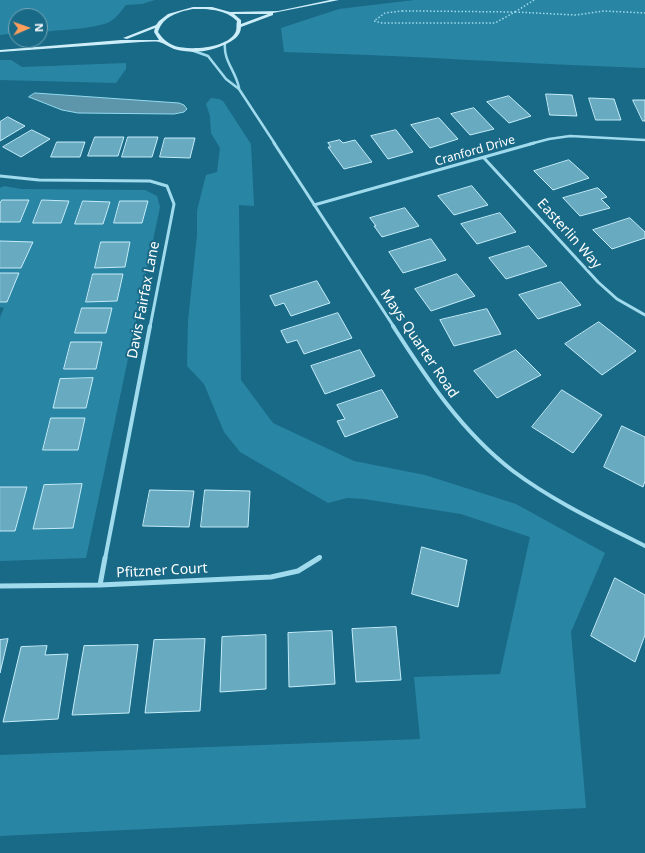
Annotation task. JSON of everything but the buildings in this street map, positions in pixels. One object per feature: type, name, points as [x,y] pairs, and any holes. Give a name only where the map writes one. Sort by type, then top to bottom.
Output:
[{"type":"street","points":[[240,26],[278,12],[337,0]]},
{"type":"street","points":[[230,13],[239,21],[240,26],[237,35],[225,43],[207,48],[188,50],[168,45],[157,37],[157,26],[160,21],[174,13],[193,8],[213,8],[230,13],[278,12]]},
{"type":"street","points":[[113,41],[138,34],[157,26]]},
{"type":"street","points":[[0,51],[113,41],[162,41]]},
{"type":"street","name":"Mays Quarter Road","points":[[225,43],[225,60],[236,76],[239,89],[444,402],[468,430],[512,470],[552,497],[645,546]]},
{"type":"street","name":"Mays Quarter Road","points":[[188,50],[204,53],[212,59],[225,79],[239,89]]},
{"type":"street","name":"Cranford Drive","points":[[314,205],[549,139],[570,136],[645,140]]},
{"type":"street","name":"Easterlin Way","points":[[484,158],[598,282],[617,300],[645,316]]},
{"type":"street","name":"Davis Fairfax Lane","points":[[0,176],[38,180],[150,181],[167,186],[174,204],[100,585]]},
{"type":"street","name":"Pfitzner Court","points":[[0,586],[100,585],[272,577],[298,571],[320,557]]},
{"type":"path","points":[[534,0],[514,12],[505,20],[495,24],[382,23],[374,21],[378,16],[386,13],[436,11],[514,12],[576,14],[604,11],[645,13]]},
{"type":"shaded area","points":[[0,0],[155,0],[142,4],[126,5],[117,16],[105,24],[77,29],[48,31],[48,8],[8,8],[8,34],[0,35]]},
{"type":"shaded area","points":[[414,0],[645,0],[645,68],[284,52],[281,28],[339,9]]},
{"type":"shaded area","points":[[0,60],[11,60],[22,67],[126,63],[126,69],[116,83],[0,80]]},
{"type":"shaded area","points":[[35,93],[179,103],[184,105],[187,109],[184,112],[174,114],[78,113],[62,110],[29,97]]},
{"type":"shaded area","points":[[211,98],[223,101],[251,144],[254,206],[239,205],[241,380],[273,423],[354,461],[425,475],[516,504],[605,553],[571,632],[586,808],[0,836],[0,755],[420,739],[414,677],[500,674],[530,537],[461,514],[364,499],[347,498],[328,503],[240,452],[224,432],[204,384],[187,366],[188,321],[197,235],[197,211],[206,175],[217,172],[220,148],[211,133],[210,116],[206,104]]},
{"type":"shaded area","points":[[4,186],[21,189],[145,190],[157,196],[160,207],[86,558],[0,561],[0,531],[15,531],[26,487],[0,487],[0,317],[4,308],[0,307],[0,302],[7,302],[19,273],[0,273],[0,268],[21,268],[32,242],[0,241],[0,222],[20,222],[29,200],[2,200],[0,204],[0,188]],"holes":[[[42,200],[69,201],[61,223],[33,222]],[[83,201],[110,202],[103,224],[76,223]],[[120,201],[147,201],[142,223],[114,223]],[[130,242],[125,267],[95,268],[102,243]],[[93,274],[123,274],[117,301],[86,302]],[[82,308],[112,308],[75,333]],[[71,342],[102,342],[96,369],[64,369]],[[93,378],[86,408],[53,408],[60,379]],[[52,418],[85,418],[78,450],[43,450]]]}]
